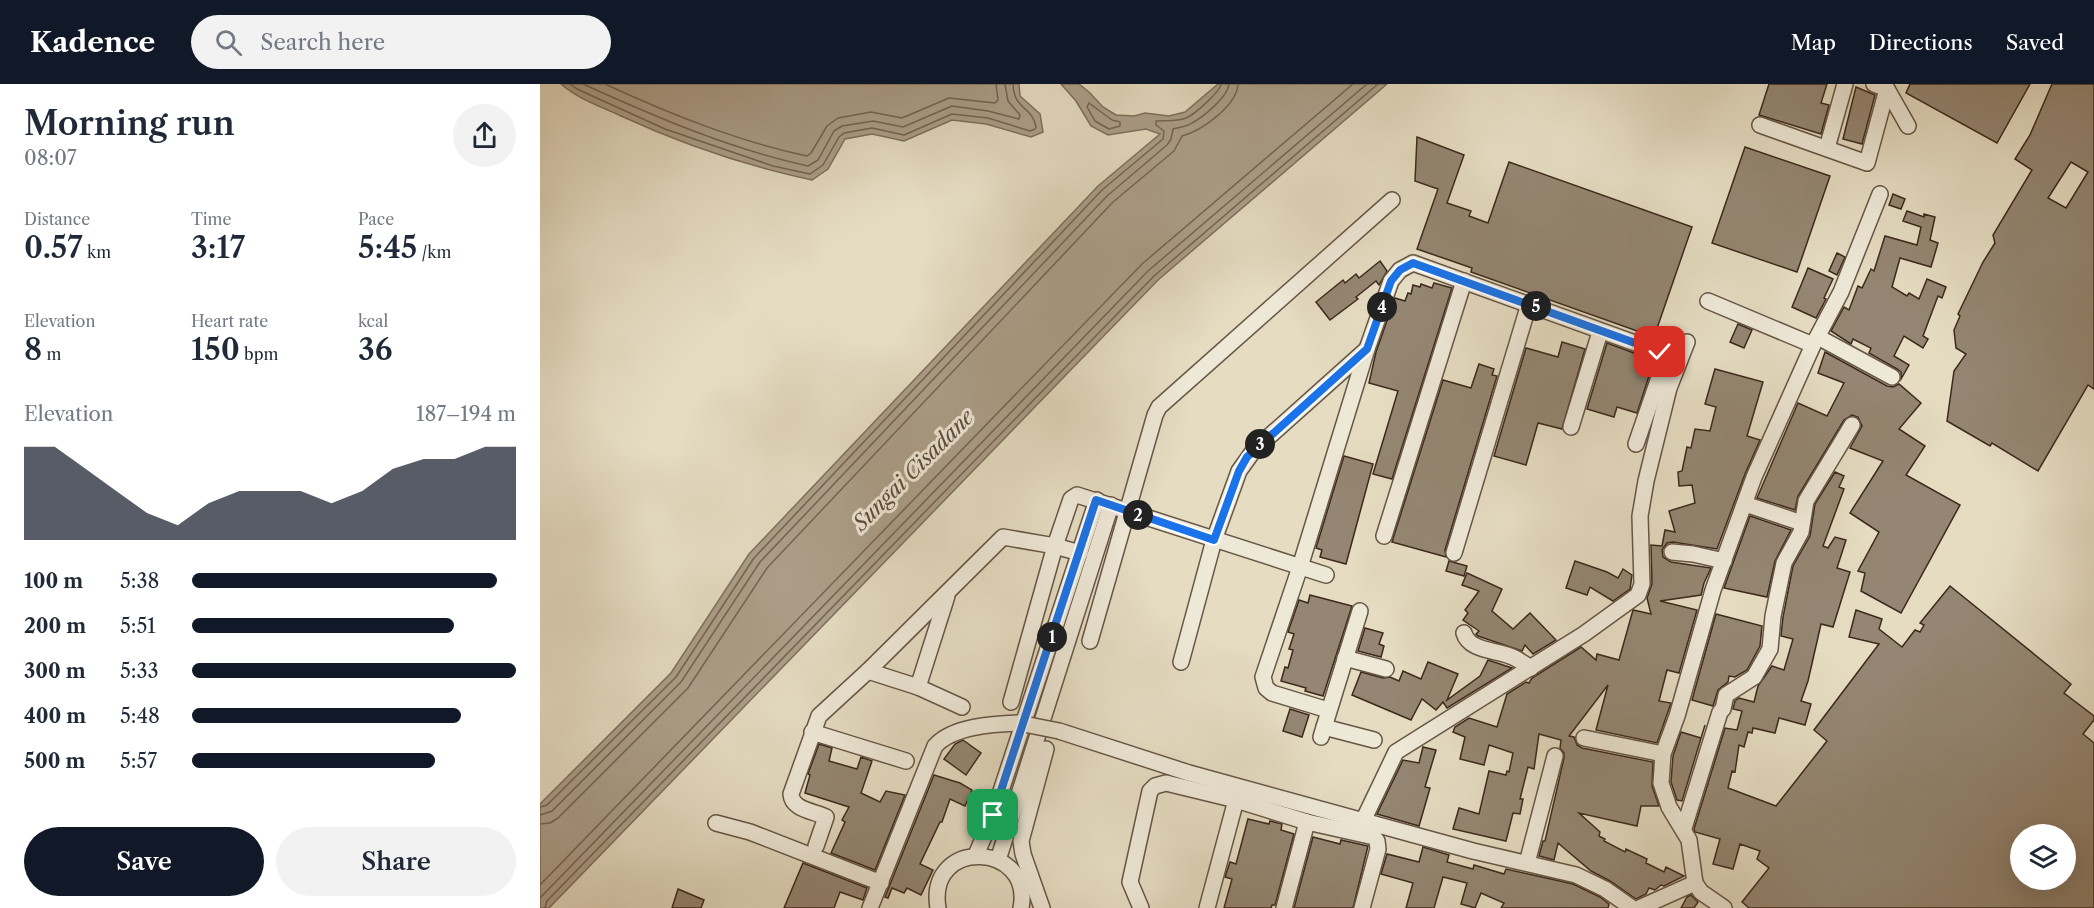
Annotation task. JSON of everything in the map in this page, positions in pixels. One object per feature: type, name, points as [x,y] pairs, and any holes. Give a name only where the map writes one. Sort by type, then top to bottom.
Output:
[{"type":"street","points":[[1827,148],[1845,84]]},
{"type":"street","points":[[1760,125],[1867,163],[1881,86]]},
{"type":"street","points":[[1881,86],[1908,126]]},
{"type":"street","points":[[1724,908],[1701,892],[1695,883],[1689,840],[1670,807],[1661,783],[1663,754],[1677,716],[1713,590],[1754,477],[1841,292],[1880,194]]},
{"type":"street","points":[[1090,641],[1159,407],[1392,200]]},
{"type":"street","points":[[1328,710],[1272,693],[1266,688],[1263,677],[1300,567],[1367,349],[1391,281],[1400,270],[1413,263],[1660,352],[1663,366],[1636,444]]},
{"type":"street","points":[[1384,536],[1464,281]]},
{"type":"street","points":[[1708,301],[1816,341],[1892,377]]},
{"type":"street","points":[[1454,553],[1529,304]]},
{"type":"street","points":[[1571,426],[1600,332]]},
{"type":"street","points":[[1363,820],[1396,752],[1584,634],[1638,595],[1641,590],[1640,516],[1646,482],[1669,388],[1687,342]]},
{"type":"street","points":[[1181,662],[1214,540],[1239,471],[1247,457],[1367,349]]},
{"type":"street","points":[[1684,828],[1726,695],[1754,677],[1770,649],[1773,616],[1784,563],[1801,532],[1806,501],[1852,425]]},
{"type":"street","points":[[1011,702],[1055,546],[1071,499],[1077,495],[1326,575]]},
{"type":"street","points":[[976,855],[993,815],[1080,553],[1104,503]]},
{"type":"street","points":[[998,860],[1104,503]]},
{"type":"street","points":[[1745,504],[1802,523]]},
{"type":"street","points":[[816,846],[826,817],[796,805],[791,797],[819,716],[1005,536],[1080,553]]},
{"type":"street","points":[[1672,552],[1724,561]]},
{"type":"street","points":[[918,687],[948,593]]},
{"type":"street","points":[[1360,611],[1322,732],[1374,740]]},
{"type":"street","points":[[1464,633],[1466,639],[1481,648],[1509,655],[1531,668]]},
{"type":"street","points":[[1345,658],[1386,669]]},
{"type":"street","points":[[868,671],[918,687],[962,707]]},
{"type":"street","points":[[870,908],[935,746],[941,739],[953,732],[1019,723],[1059,731],[1189,773],[1473,851],[1559,870],[1593,882],[1632,908]]},
{"type":"street","points":[[813,732],[906,761]]},
{"type":"street","points":[[1584,738],[1663,754]]},
{"type":"street","points":[[1021,908],[1027,886],[1021,841],[1046,749]]},
{"type":"street","points":[[1527,863],[1555,756]]},
{"type":"street","points":[[1141,908],[1130,882],[1150,791],[1155,786],[1166,783],[1236,800],[1307,822],[1374,837],[1378,849],[1362,908]]},
{"type":"street","points":[[1207,908],[1236,800]]},
{"type":"street","points":[[1284,908],[1307,822]]},
{"type":"street","points":[[716,823],[750,832],[881,882]]},
{"type":"street","points":[[938,908],[936,895],[942,876],[957,861],[976,855],[998,860],[1027,886],[1042,908]]},
{"type":"street","points":[[1639,908],[1695,883]]},
{"type":"water","points":[[561,84],[1019,84],[1020,96],[1040,114],[1043,132],[1031,137],[986,124],[952,120],[904,141],[872,134],[845,139],[828,169],[812,180],[763,168],[691,145],[590,102]]},
{"type":"water","name":"Sungai Cisadane","points":[[1061,84],[1079,84],[1103,107],[1116,115],[1134,116],[1145,113],[1169,116],[1185,112],[1218,84],[1387,84],[1158,280],[549,908],[540,908],[540,804],[671,673],[749,554],[1098,186],[1160,134],[1146,129],[1108,135],[1091,126],[1076,101]]},
{"type":"building","points":[[1769,84],[1827,84],[1821,103],[1829,105],[1821,134],[1759,115]]},
{"type":"building","points":[[1910,84],[2030,84],[1997,143],[1906,93]]},
{"type":"building","points":[[2052,84],[2094,84],[2094,389],[2088,385],[2038,471],[1992,443],[1990,446],[1947,421],[1954,371],[1966,354],[1956,348],[1954,330],[1960,316],[1958,314],[1983,262],[1995,243],[1993,235],[2032,170],[2015,159],[2030,135]],"holes":[[[2071,162],[2088,172],[2066,208],[2048,198]]]},
{"type":"building","points":[[1856,87],[1875,95],[1862,144],[1843,139]]},
{"type":"building","points":[[1417,137],[1464,155],[1447,203],[1471,211],[1469,216],[1488,223],[1509,162],[1692,227],[1654,337],[1471,272],[1472,268],[1417,249],[1438,189],[1415,181]]},
{"type":"building","points":[[1745,147],[1830,176],[1797,272],[1712,243]]},
{"type":"building","points":[[1893,194],[1905,199],[1901,209],[1889,205]]},
{"type":"building","points":[[1907,211],[1924,217],[1924,214],[1935,217],[1930,240],[1938,243],[1931,267],[1900,258],[1892,287],[1907,296],[1909,293],[1919,299],[1927,279],[1946,287],[1942,298],[1938,296],[1923,336],[1928,339],[1923,348],[1904,336],[1894,356],[1909,365],[1901,379],[1901,372],[1869,353],[1871,348],[1853,339],[1851,344],[1831,331],[1844,307],[1849,310],[1858,286],[1862,288],[1871,269],[1874,271],[1885,236],[1917,245],[1921,227],[1903,221]]},
{"type":"building","points":[[1837,253],[1845,257],[1837,275],[1829,271]]},
{"type":"building","points":[[1380,261],[1387,271],[1379,285],[1376,281],[1356,297],[1358,299],[1330,320],[1316,302],[1343,280],[1345,283],[1356,274],[1359,278]]},
{"type":"building","points":[[1808,268],[1833,279],[1816,318],[1792,307]]},
{"type":"building","points":[[1434,283],[1452,288],[1392,479],[1373,474],[1398,391],[1369,383],[1376,352],[1395,298],[1405,301],[1408,293],[1411,294],[1413,285],[1420,287],[1421,284],[1432,288]]},
{"type":"building","points":[[1738,324],[1752,330],[1744,348],[1730,342]]},
{"type":"building","points":[[1562,342],[1585,349],[1562,429],[1538,423],[1526,465],[1494,456],[1526,348],[1558,357]]},
{"type":"building","points":[[1607,343],[1650,359],[1647,369],[1651,370],[1637,413],[1617,407],[1614,417],[1587,409]]},
{"type":"building","points":[[1825,352],[1887,386],[1893,387],[1899,384],[1921,403],[1899,429],[1925,446],[1906,475],[1960,505],[1901,613],[1861,591],[1865,573],[1858,571],[1879,532],[1850,513],[1883,461],[1850,448],[1862,426],[1858,417],[1852,415],[1844,420],[1798,496],[1795,510],[1757,498],[1798,403],[1827,416],[1844,383],[1818,373]]},
{"type":"building","points":[[1479,364],[1494,369],[1492,375],[1497,376],[1445,550],[1446,557],[1392,542],[1443,380],[1471,388]]},
{"type":"building","points":[[1715,369],[1763,382],[1747,436],[1760,440],[1717,549],[1673,542],[1667,543],[1662,550],[1663,557],[1671,562],[1711,568],[1701,595],[1660,601],[1697,610],[1679,673],[1667,670],[1659,701],[1671,703],[1657,743],[1596,730],[1608,685],[1569,736],[1574,737],[1577,745],[1582,748],[1653,762],[1652,786],[1659,806],[1641,806],[1637,826],[1579,813],[1600,832],[1599,836],[1605,839],[1604,841],[1625,852],[1626,849],[1647,859],[1646,863],[1664,872],[1666,867],[1684,876],[1664,886],[1661,885],[1655,890],[1649,888],[1646,894],[1636,899],[1591,871],[1558,843],[1554,860],[1539,856],[1543,841],[1545,841],[1564,758],[1564,753],[1560,748],[1561,740],[1539,734],[1534,769],[1528,767],[1520,799],[1523,799],[1520,814],[1513,813],[1506,841],[1453,829],[1459,808],[1479,814],[1489,771],[1506,775],[1507,771],[1509,772],[1513,753],[1489,745],[1484,765],[1460,759],[1465,737],[1453,732],[1455,727],[1469,718],[1497,727],[1507,694],[1526,682],[1529,683],[1532,678],[1581,647],[1596,660],[1597,654],[1619,660],[1633,610],[1651,614],[1647,598],[1652,584],[1651,545],[1662,546],[1665,530],[1675,532],[1669,511],[1695,503],[1692,485],[1679,486],[1678,472],[1682,471],[1687,447],[1691,448],[1695,429],[1710,431],[1716,407],[1705,404]]},
{"type":"building","points":[[1344,456],[1373,464],[1346,564],[1320,557],[1322,550],[1316,548]]},
{"type":"building","points":[[1835,472],[1844,476],[1839,487],[1844,489],[1823,546],[1828,548],[1835,537],[1846,540],[1837,568],[1850,572],[1833,627],[1821,624],[1801,701],[1811,704],[1805,725],[1779,718],[1775,733],[1753,728],[1752,733],[1748,732],[1744,747],[1739,745],[1735,772],[1732,771],[1728,788],[1776,806],[1827,741],[1814,730],[1879,644],[1849,637],[1856,610],[1882,619],[1879,629],[1902,647],[1915,630],[1920,632],[1924,625],[1920,623],[1950,586],[2071,684],[2064,693],[2094,716],[2094,720],[2083,734],[2094,743],[2094,908],[1749,908],[1742,902],[1769,868],[1757,859],[1760,851],[1740,844],[1733,869],[1713,864],[1720,839],[1695,832],[1694,829],[1725,728],[1737,730],[1742,711],[1733,709],[1735,701],[1739,698],[1754,702],[1758,686],[1772,666],[1784,670],[1793,639],[1781,636],[1783,617],[1793,566],[1810,536],[1815,504]]},
{"type":"building","points":[[1750,516],[1791,530],[1775,561],[1767,597],[1724,588]]},
{"type":"building","points":[[1449,561],[1467,566],[1464,576],[1446,571]]},
{"type":"building","points":[[1575,561],[1618,578],[1623,569],[1632,575],[1630,589],[1613,601],[1590,587],[1587,595],[1566,588]]},
{"type":"building","points":[[1467,573],[1502,589],[1492,611],[1513,629],[1530,613],[1556,640],[1533,654],[1525,645],[1522,651],[1478,636],[1476,634],[1479,631],[1463,620],[1468,613],[1465,610],[1479,591],[1462,585]]},
{"type":"building","points":[[1310,595],[1352,606],[1323,696],[1305,691],[1306,688],[1281,681],[1285,667],[1288,668],[1293,650],[1289,649],[1294,634],[1288,632],[1299,600],[1308,603]]},
{"type":"building","points":[[1716,614],[1762,626],[1760,646],[1747,670],[1735,677],[1729,676],[1728,682],[1718,690],[1713,706],[1692,700]]},
{"type":"building","points":[[1365,628],[1383,633],[1379,644],[1384,646],[1381,657],[1358,651]]},
{"type":"building","points":[[1488,660],[1512,668],[1447,708],[1443,702],[1436,710],[1422,699],[1411,720],[1352,695],[1361,672],[1383,678],[1390,677],[1399,681],[1403,671],[1421,679],[1428,662],[1458,674],[1447,700],[1480,676]]},
{"type":"building","points":[[1290,709],[1309,715],[1302,737],[1283,731]]},
{"type":"building","points":[[1705,725],[1682,801],[1677,800],[1671,782],[1673,756],[1681,732],[1701,738]]},
{"type":"building","points":[[963,740],[981,753],[966,775],[944,759],[955,744]]},
{"type":"building","points":[[819,744],[832,748],[829,761],[857,769],[861,757],[872,761],[861,793],[880,802],[886,791],[905,795],[875,870],[831,853],[849,807],[805,793],[810,775],[808,774]]},
{"type":"building","points":[[1423,747],[1436,750],[1425,787],[1430,788],[1419,826],[1377,814],[1403,760],[1419,763]]},
{"type":"building","points":[[934,775],[960,783],[972,790],[965,806],[950,799],[942,822],[920,864],[933,870],[921,895],[907,888],[904,893],[892,888],[888,898],[885,897]]},
{"type":"building","points":[[1248,819],[1269,824],[1270,821],[1282,824],[1281,830],[1294,834],[1275,905],[1271,908],[1224,908],[1232,879],[1225,877],[1230,862],[1236,864]]},
{"type":"building","points":[[1313,837],[1340,844],[1341,840],[1368,846],[1353,908],[1294,908]]},
{"type":"building","points":[[1423,847],[1449,855],[1447,862],[1473,869],[1474,865],[1504,874],[1506,869],[1573,884],[1600,897],[1609,904],[1608,908],[1501,908],[1504,903],[1481,893],[1475,908],[1461,904],[1467,883],[1443,877],[1434,908],[1406,908],[1413,883],[1381,874],[1387,854],[1419,862]]},
{"type":"building","points":[[803,863],[867,888],[863,900],[840,892],[834,908],[784,908]]},
{"type":"building","points":[[678,889],[704,900],[701,908],[672,908]]},
{"type":"building","points":[[1691,895],[1698,902],[1694,908],[1681,908],[1687,897]]},
{"type":"route","points":[[993,815],[1096,500],[1214,540],[1239,471],[1247,457],[1367,349],[1391,281],[1400,270],[1413,263],[1660,352]]}]
